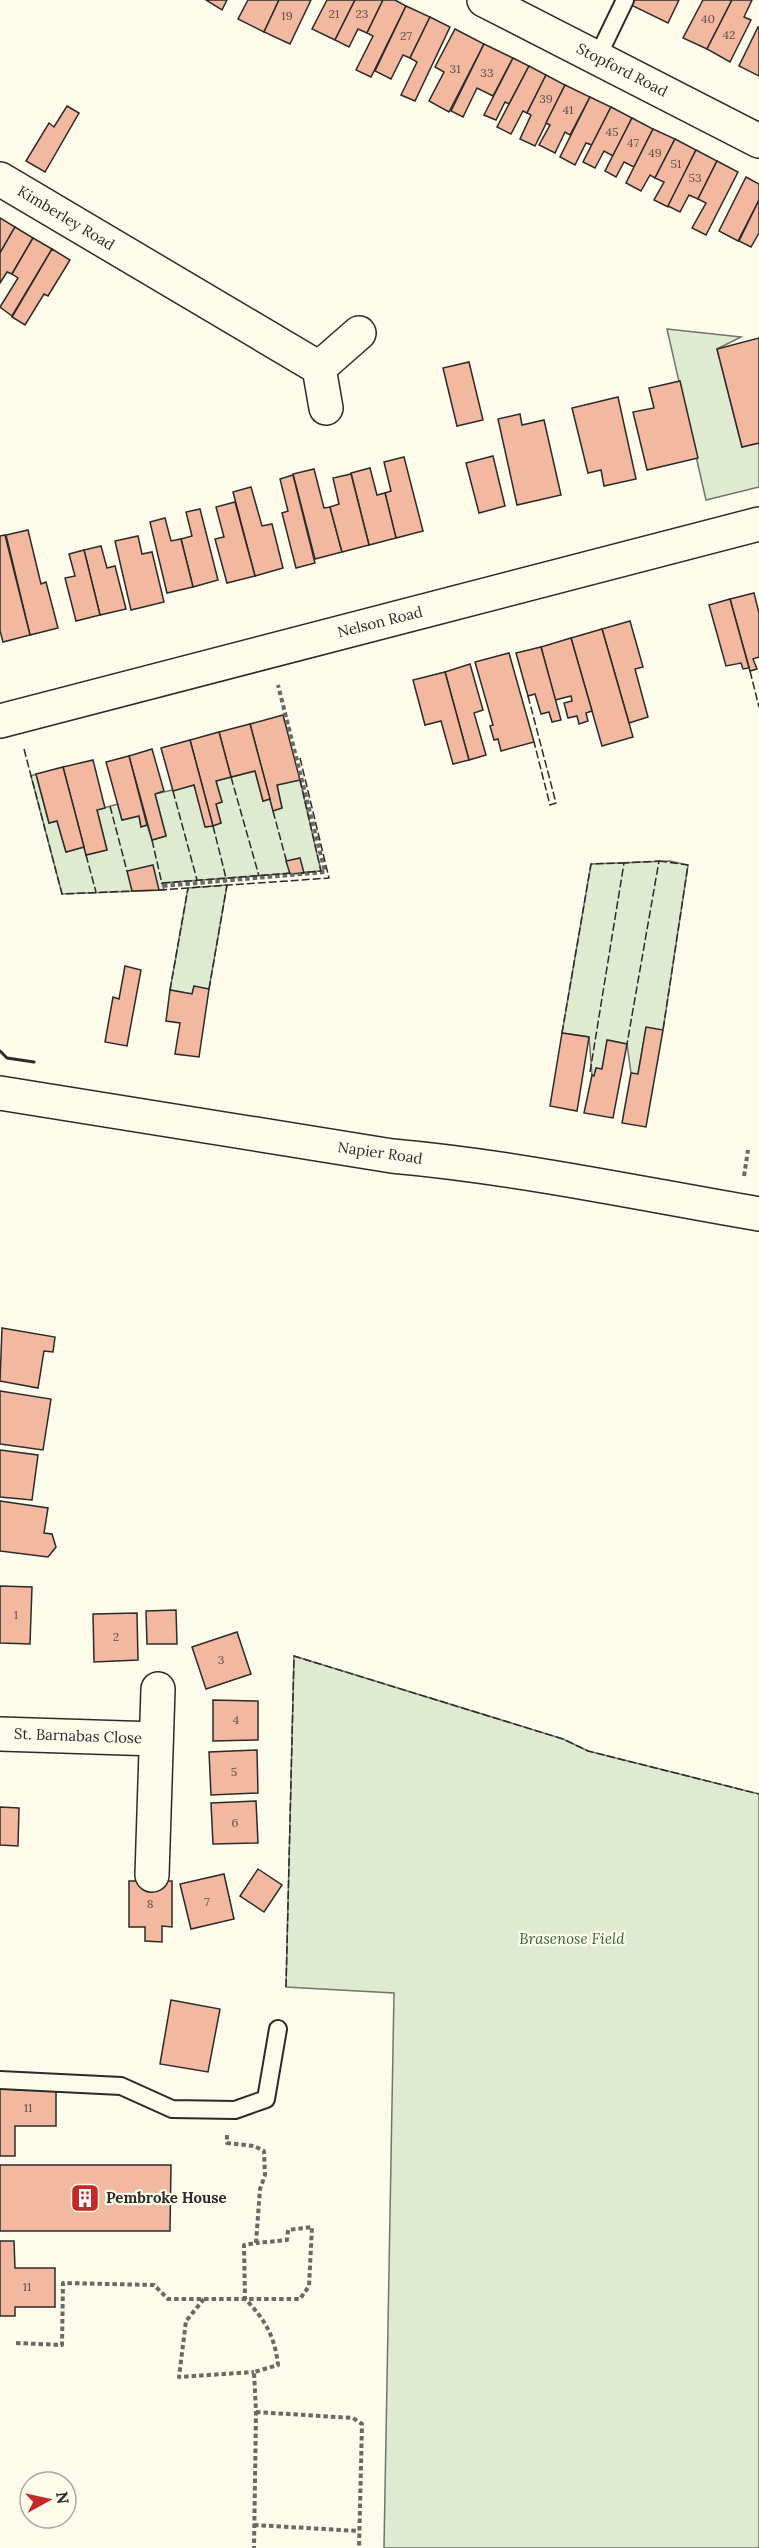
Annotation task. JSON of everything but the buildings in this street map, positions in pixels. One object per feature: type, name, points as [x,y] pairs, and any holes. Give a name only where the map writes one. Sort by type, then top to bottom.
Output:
[{"type":"street","name":"Stopford Road","points":[[484,0],[759,141]]},
{"type":"street","name":"Kimberley Road","points":[[0,179],[319,368]]},
{"type":"street","points":[[326,408],[319,368],[359,333]]},
{"type":"street","name":"Nelson Road","points":[[0,720],[759,524]]},
{"type":"street","name":"Napier Road","points":[[0,1093],[392,1156],[586,1184],[759,1214]]},
{"type":"street","name":"St. Barnabas Close","points":[[152,1875],[158,1689]]},
{"type":"street","name":"St. Barnabas Close","points":[[0,1734],[156,1739]]},
{"type":"lane","points":[[597,58],[625,0]]},
{"type":"lane","points":[[0,2080],[121,2086],[172,2109],[235,2110],[266,2099],[278,2029]]},
{"type":"path","points":[[163,886],[325,872],[276,678]]},
{"type":"path","points":[[743,1182],[748,1150]]},
{"type":"path","points":[[225,2110],[227,2143],[254,2146],[264,2151],[265,2175],[260,2189],[256,2243]]},
{"type":"path","points":[[16,2343],[62,2345],[63,2283],[154,2285],[168,2299],[205,2299],[245,2299],[300,2299],[309,2286],[312,2227],[288,2230],[287,2240],[244,2245],[245,2299],[268,2325],[276,2347],[278,2365],[254,2372],[178,2377],[186,2321],[205,2299]]},
{"type":"path","points":[[254,2372],[256,2412],[254,2548]]},
{"type":"path","points":[[256,2412],[353,2418],[362,2424],[359,2548]]},
{"type":"path","points":[[254,2525],[359,2531]]},
{"type":"green space","points":[[667,329],[741,337],[717,349],[742,447],[759,443],[759,487],[706,500]]},
{"type":"green space","points":[[255,771],[263,801],[270,799],[273,810],[282,808],[277,785],[300,780],[321,871],[162,883],[164,890],[62,894],[31,776],[36,774],[49,823],[57,821],[66,852],[84,847],[86,855],[107,850],[97,810],[118,804],[122,820],[139,816],[141,827],[147,825],[152,840],[166,836],[155,794],[194,785],[206,827],[221,823],[216,804],[222,802],[216,781]]},
{"type":"green space","points":[[670,861],[688,865],[663,1030],[646,1028],[638,1074],[631,1073],[627,1044],[608,1040],[602,1069],[596,1068],[594,1076],[592,1075],[589,1037],[562,1033],[591,864]]},
{"type":"green space","points":[[227,885],[209,989],[194,987],[192,994],[170,990],[188,888]]},
{"type":"green space","name":"Brasenose Field","points":[[294,1656],[563,1739],[588,1751],[759,1794],[759,2548],[384,2548],[394,1993],[286,1987]]},
{"type":"fence","points":[[750,671],[759,707]]},
{"type":"fence","points":[[528,696],[556,803],[550,805],[534,742]]},
{"type":"fence","points":[[24,749],[62,894],[132,891]]},
{"type":"fence","points":[[159,890],[329,878],[300,758]]},
{"type":"fence","points":[[231,777],[259,876]]},
{"type":"fence","points":[[300,780],[321,871],[301,873]]},
{"type":"fence","points":[[173,791],[197,880]]},
{"type":"fence","points":[[110,806],[127,871]]},
{"type":"fence","points":[[273,811],[287,863]]},
{"type":"fence","points":[[213,826],[226,878]]},
{"type":"fence","points":[[152,840],[162,884]]},
{"type":"fence","points":[[86,855],[96,892]]},
{"type":"fence","points":[[659,861],[688,865],[663,1030]]},
{"type":"fence","points":[[590,1072],[624,863],[659,861],[627,1044]]},
{"type":"fence","points":[[562,1033],[591,864],[624,863]]},
{"type":"fence","points":[[162,883],[292,873]]},
{"type":"fence","points":[[209,989],[227,885]]},
{"type":"fence","points":[[170,990],[188,888]]},
{"type":"fence","points":[[286,1987],[294,1656],[563,1739],[588,1751],[759,1794]]},
{"type":"wall","points":[[0,1051],[7,1058],[34,1062]]},
{"type":"place","name":"Pembroke House","points":[[85,2198]]}]
